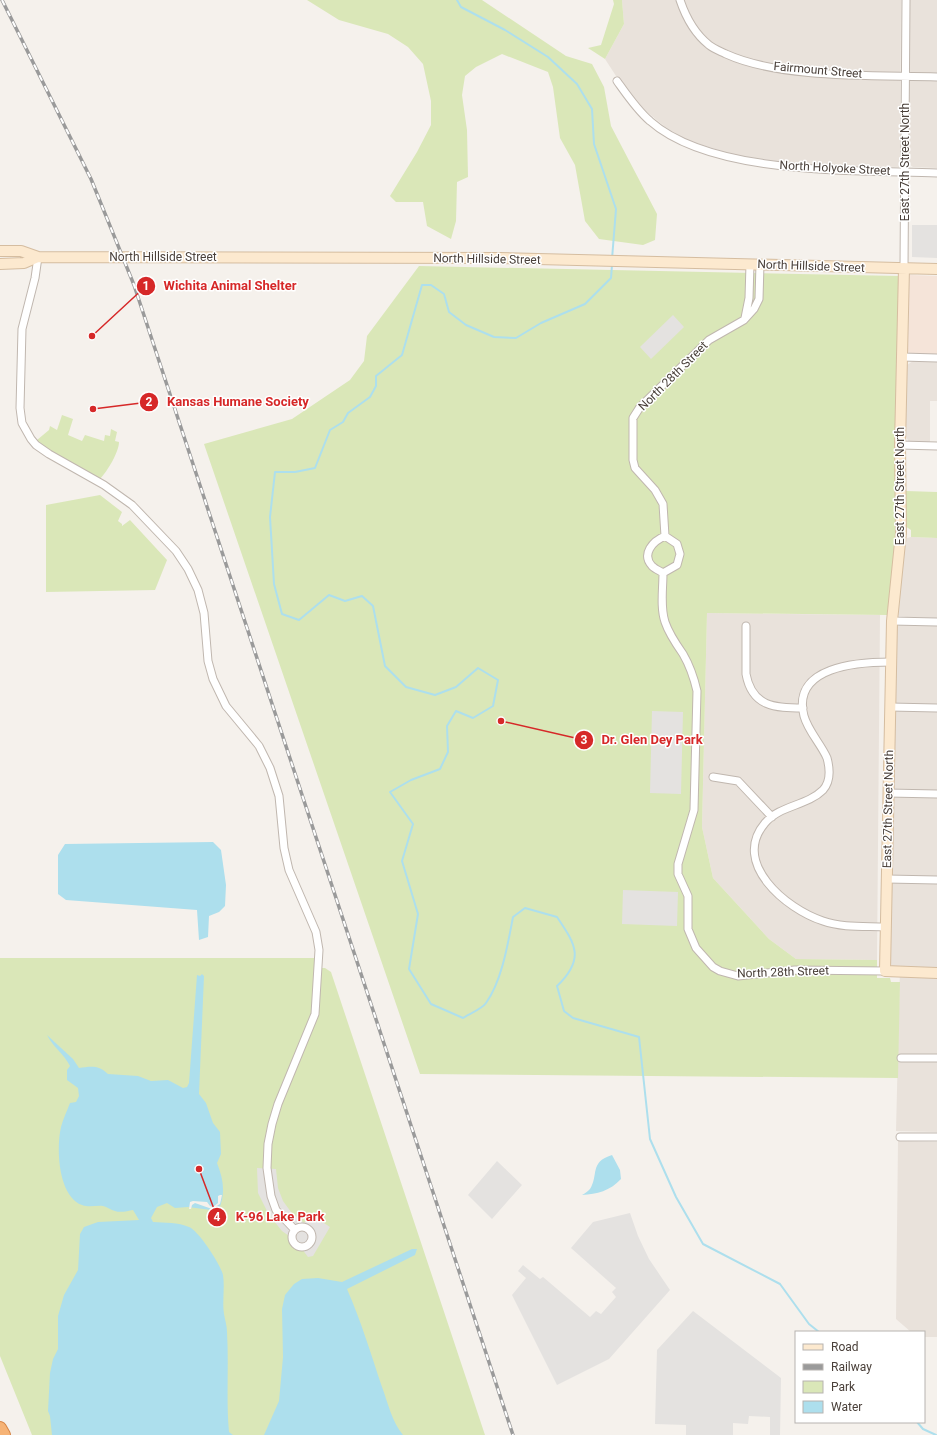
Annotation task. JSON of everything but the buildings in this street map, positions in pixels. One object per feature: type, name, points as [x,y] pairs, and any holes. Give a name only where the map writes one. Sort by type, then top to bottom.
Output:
[{"type":"highway","points":[[0,1428],[4,1435]]},
{"type":"main road","name":"North Hillside Street","points":[[0,251],[21,251],[38,257],[588,260],[937,269]]},
{"type":"main road","name":"North Hillside Street","points":[[0,264],[24,264],[38,257]]},
{"type":"main road","name":"East 27th Street North","points":[[885,971],[890,662],[892,621],[901,533],[900,445],[904,268]]},
{"type":"main road","points":[[885,971],[937,973]]},
{"type":"street","name":"Fairmount Street","points":[[680,0],[684,13],[694,31],[710,46],[736,58],[772,67],[816,73],[937,77]]},
{"type":"street","name":"East 27th Street North","points":[[904,268],[906,172],[906,0]]},
{"type":"street","name":"North Holyoke Street","points":[[617,81],[650,122],[684,143],[700,149],[772,164],[812,169],[937,173]]},
{"type":"street","points":[[38,257],[35,278],[22,329],[20,408],[22,423],[31,440],[48,454],[104,485],[132,505],[176,551],[188,569],[198,590],[204,613],[208,661],[213,679],[226,706],[259,746],[270,768],[279,796],[284,848],[289,870],[316,932],[319,950],[315,1014],[278,1104],[268,1144],[267,1168],[271,1196],[276,1210],[295,1230]]},
{"type":"street","name":"North 28th Street","points":[[665,536],[663,504],[655,490],[635,468],[633,460],[633,418],[640,407],[709,340],[744,320],[754,309],[759,299],[755,264]]},
{"type":"street","points":[[902,357],[937,358]]},
{"type":"street","points":[[900,445],[937,446]]},
{"type":"street","points":[[665,536],[677,544],[680,554],[677,565],[663,573],[652,566],[648,559],[648,551],[652,544],[665,536]]},
{"type":"street","name":"North 28th Street","points":[[663,573],[662,603],[665,621],[672,640],[683,655],[693,676],[697,691],[694,810],[678,864],[678,874],[688,896],[688,929],[696,948],[713,967],[720,971],[738,976],[795,970],[885,971]]},
{"type":"street","points":[[892,621],[937,622]]},
{"type":"street","points":[[746,626],[746,674],[747,682],[754,694],[766,704],[776,707],[803,708]]},
{"type":"street","points":[[886,927],[848,926],[821,920],[800,910],[767,883],[757,866],[754,852],[756,837],[766,822],[784,809],[816,796],[824,789],[828,782],[830,766],[828,758],[805,719],[803,708],[806,689],[814,680],[826,672],[848,664],[863,662],[890,662]]},
{"type":"street","points":[[890,707],[937,708]]},
{"type":"street","points":[[713,777],[738,782],[772,817]]},
{"type":"street","points":[[888,793],[937,794]]},
{"type":"street","points":[[887,879],[937,880]]},
{"type":"street","points":[[901,1058],[937,1058]]},
{"type":"street","points":[[900,1136],[937,1137]]},
{"type":"shaded area","points":[[622,0],[901,0],[899,167],[814,165],[776,161],[735,155],[686,140],[664,126],[641,107],[618,79],[605,59],[624,24]]},
{"type":"shaded area","points":[[909,0],[937,0],[937,168],[913,167],[910,165],[909,161]]},
{"type":"shaded area","points":[[912,225],[937,225],[937,258],[912,257]]},
{"type":"shaded area","points":[[910,275],[937,276],[937,355],[911,354],[908,352]]},
{"type":"shaded area","points":[[673,315],[684,327],[651,359],[640,347]]},
{"type":"shaded area","points":[[913,361],[937,362],[937,401],[930,401],[930,442],[909,442],[905,435],[907,365]]},
{"type":"shaded area","points":[[907,538],[937,538],[937,618],[907,617],[899,616],[897,614],[905,542]]},
{"type":"shaded area","points":[[707,613],[880,615],[877,960],[796,959],[769,939],[713,878],[702,827]]},
{"type":"shaded area","points":[[899,625],[937,626],[937,1132],[896,1131],[900,968],[893,968],[889,961],[896,628]]},
{"type":"shaded area","points":[[652,711],[683,712],[681,794],[650,793]]},
{"type":"shaded area","points":[[623,890],[678,892],[677,926],[622,924]]},
{"type":"shaded area","points":[[898,1141],[937,1142],[937,1337],[925,1337],[925,1331],[910,1331],[896,1319]]},
{"type":"shaded area","points":[[497,1161],[522,1185],[492,1219],[468,1195]]},
{"type":"shaded area","points":[[257,1168],[276,1169],[278,1188],[283,1201],[291,1212],[304,1223],[312,1215],[330,1227],[313,1256],[308,1257],[296,1241],[282,1231],[269,1215],[258,1193]]},
{"type":"shaded area","points":[[630,1213],[638,1236],[649,1259],[670,1290],[609,1359],[557,1385],[512,1295],[526,1278],[518,1271],[523,1265],[540,1279],[543,1277],[590,1317],[596,1311],[601,1314],[616,1297],[612,1292],[616,1288],[571,1248],[593,1222]]},
{"type":"shaded area","points":[[693,1311],[781,1378],[780,1435],[770,1435],[770,1417],[749,1416],[748,1424],[733,1423],[733,1435],[686,1435],[686,1425],[655,1424],[657,1350]]},
{"type":"green space","points":[[307,0],[482,0],[566,56],[592,64],[604,87],[611,126],[657,214],[655,240],[643,245],[599,239],[585,221],[575,165],[560,138],[553,87],[548,72],[502,54],[476,67],[465,76],[462,95],[467,130],[468,177],[457,182],[456,221],[451,239],[427,226],[423,202],[396,202],[390,196],[417,152],[431,125],[431,101],[423,64],[408,47],[388,34],[339,20]]},
{"type":"green space","points":[[613,0],[622,0],[624,24],[605,59],[588,48],[601,45],[614,4]]},
{"type":"green space","points":[[419,266],[899,276],[896,543],[887,615],[707,613],[702,827],[713,878],[769,939],[796,959],[877,960],[877,978],[890,978],[891,982],[900,982],[898,1078],[420,1074],[204,444],[292,419],[350,380],[364,361],[367,336]]},
{"type":"green space","points":[[62,415],[73,419],[68,435],[82,441],[85,435],[104,441],[105,435],[110,436],[111,429],[117,432],[115,441],[119,442],[117,451],[109,467],[100,479],[42,446],[37,440],[49,430],[50,426],[57,430]]},
{"type":"green space","points":[[906,491],[937,492],[937,538],[911,537],[911,530],[905,526]]},
{"type":"green space","points":[[100,495],[122,512],[118,521],[122,524],[122,526],[130,520],[167,560],[155,590],[46,592],[46,505]]},
{"type":"green space","points":[[0,958],[315,958],[315,968],[325,968],[331,972],[485,1435],[32,1435],[0,1356]]},
{"type":"water","points":[[213,842],[221,850],[226,885],[225,906],[219,912],[209,916],[208,937],[199,940],[197,910],[66,900],[58,894],[58,855],[65,844]]},
{"type":"water","points":[[202,974],[204,976],[199,1094],[206,1103],[213,1123],[220,1132],[221,1154],[217,1163],[223,1186],[221,1203],[219,1209],[211,1210],[188,1207],[175,1208],[167,1203],[157,1207],[151,1218],[153,1222],[180,1224],[193,1230],[209,1248],[223,1275],[223,1309],[227,1330],[229,1432],[233,1435],[52,1435],[48,1411],[50,1373],[53,1359],[58,1349],[58,1316],[64,1295],[78,1270],[80,1234],[84,1227],[98,1222],[139,1220],[133,1210],[119,1212],[103,1206],[82,1205],[74,1200],[63,1182],[59,1159],[59,1136],[70,1103],[76,1102],[79,1096],[78,1088],[67,1080],[67,1070],[70,1066],[47,1035],[73,1059],[79,1068],[95,1067],[105,1071],[108,1074],[138,1076],[151,1081],[168,1080],[183,1088],[187,1087],[189,1083],[197,975],[200,976]]},
{"type":"water","points":[[612,1155],[620,1170],[621,1179],[608,1189],[593,1194],[582,1195],[590,1189],[593,1184],[597,1165],[600,1161]]},
{"type":"water","points":[[412,1249],[417,1249],[415,1255],[347,1289],[391,1412],[399,1430],[403,1435],[264,1435],[279,1401],[283,1357],[282,1309],[285,1295],[294,1284],[302,1279],[318,1278],[342,1282]]},
{"type":"pier","points":[[222,1195],[220,1204],[212,1209],[195,1203],[192,1205],[191,1209],[189,1209],[190,1202],[193,1201],[207,1202],[213,1207],[218,1203],[218,1196]]},
{"type":"waterway","points":[[457,0],[461,7],[505,30],[548,57],[577,84],[592,109],[594,144],[616,209],[612,259]]},
{"type":"waterway","points":[[612,265],[611,278],[585,304],[541,323],[516,338],[494,337],[466,325],[449,312],[444,294],[431,285],[422,285],[402,355],[376,376],[376,386],[370,397],[348,413],[343,422],[330,430],[315,468],[295,472],[275,472],[270,517],[274,584],[282,614],[299,620],[329,595],[345,601],[362,596],[373,606],[385,666],[406,687],[435,695],[456,687],[478,668],[498,680],[493,706],[473,718],[456,711],[447,726],[448,752],[440,769],[411,780],[390,792],[413,824],[402,861],[418,914],[409,969],[431,1004],[463,1018],[484,1005],[492,994],[504,962],[513,917],[525,908],[557,917],[569,936],[575,952],[571,968],[557,986],[564,1011],[573,1018],[639,1037],[650,1139],[676,1197],[703,1244],[780,1284],[809,1324],[818,1331]]},
{"type":"waterway","points":[[918,1423],[923,1429],[936,1435]]},
{"type":"railway","points":[[2,0],[91,179],[134,285],[513,1435]]},
{"type":"place","name":"Wichita Animal Shelter","points":[[92,336]]},
{"type":"place","name":"Kansas Humane Society","points":[[93,409]]},
{"type":"place","name":"Dr. Glen Dey Park","points":[[501,721]]},
{"type":"place","name":"K-96 Lake Park","points":[[199,1169]]}]
